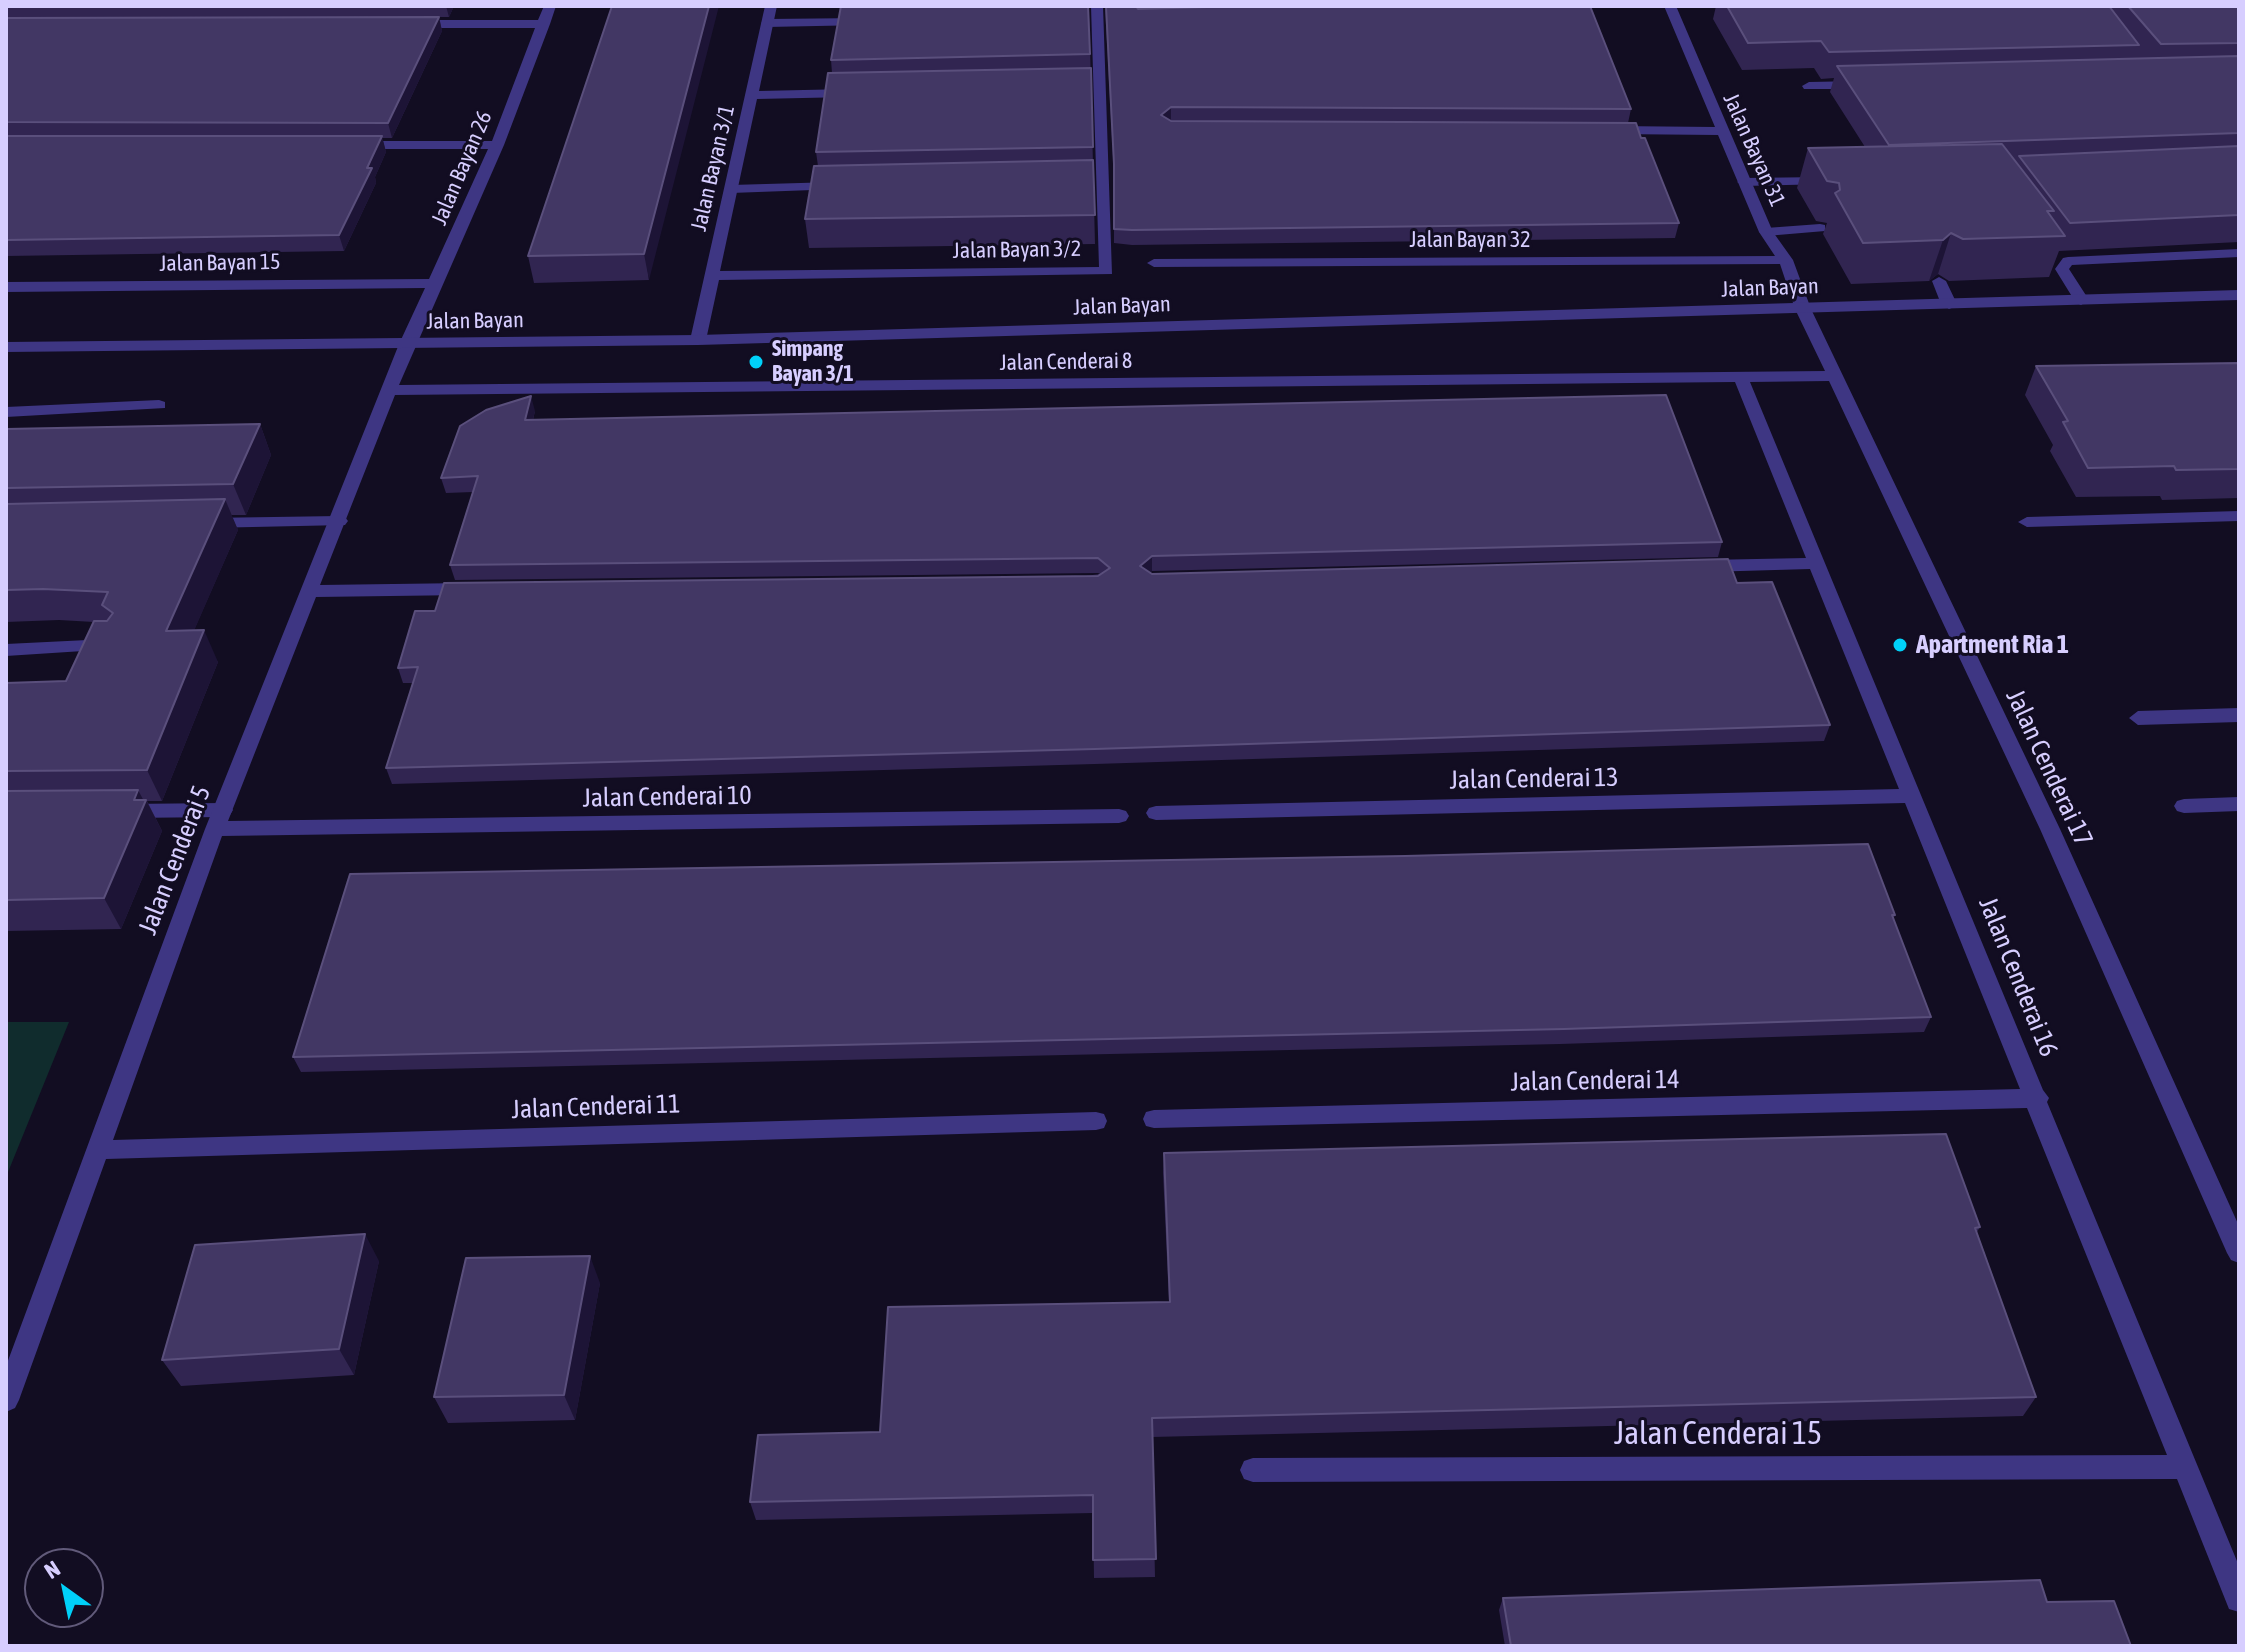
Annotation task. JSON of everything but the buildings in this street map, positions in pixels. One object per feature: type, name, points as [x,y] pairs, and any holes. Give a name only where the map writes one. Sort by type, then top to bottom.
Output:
[{"type":"street","name":"Jalan Bayan 26","points":[[407,344],[497,145],[550,6]]},
{"type":"street","name":"Jalan Bayan 3/1","points":[[698,340],[771,6]]},
{"type":"street","name":"Jalan Bayan 31","points":[[1670,6],[1766,232],[1786,260],[1803,309]]},
{"type":"street","points":[[1082,19],[1097,12]]},
{"type":"street","name":"Jalan Bayan 3/2","points":[[711,276],[1107,271],[1098,181],[1101,88],[1097,12]]},
{"type":"street","points":[[767,23],[877,22]]},
{"type":"street","points":[[401,24],[544,24]]},
{"type":"street","points":[[1809,86],[1872,85]]},
{"type":"street","points":[[1085,89],[1101,88]]},
{"type":"street","points":[[752,95],[863,93]]},
{"type":"street","points":[[1595,130],[1721,131]]},
{"type":"street","points":[[339,145],[497,145]]},
{"type":"street","points":[[1744,182],[1838,180]]},
{"type":"street","points":[[731,189],[856,186]]},
{"type":"street","points":[[1766,232],[1820,228]]},
{"type":"street","points":[[2081,300],[2058,263],[2085,258],[2239,253]]},
{"type":"street","name":"Jalan Bayan 32","points":[[1154,263],[1786,260]]},
{"type":"street","points":[[1939,281],[1949,304]]},
{"type":"street","name":"Jalan Bayan 15","points":[[6,287],[435,283]]},
{"type":"street","name":"Jalan Bayan","points":[[6,347],[698,340],[2239,295]]},
{"type":"street","name":"Jalan Cenderai 17","points":[[1803,309],[2050,829],[2239,1253]]},
{"type":"street","name":"Jalan Cenderai 5","points":[[6,1400],[219,819],[407,344]]},
{"type":"street","name":"Jalan Cenderai 8","points":[[391,390],[1835,376]]},
{"type":"street","name":"Jalan Cenderai 16","points":[[1741,378],[2038,1098],[2239,1599]]},
{"type":"street","points":[[6,412],[159,405]]},
{"type":"street","points":[[2027,522],[2239,516]]},
{"type":"street","points":[[196,524],[339,521]]},
{"type":"street","points":[[1691,567],[1817,563]]},
{"type":"street","points":[[310,591],[483,589]]},
{"type":"street","points":[[6,650],[116,645]]},
{"type":"street","points":[[2138,718],[2239,715]]},
{"type":"street","name":"Jalan Cenderai 13","points":[[1156,813],[1913,796]]},
{"type":"street","points":[[2184,806],[2239,804]]},
{"type":"street","name":"Jalan Cenderai 10","points":[[99,812],[219,819],[1119,816]]},
{"type":"street","name":"Jalan Cenderai 14","points":[[1154,1119],[2038,1098]]},
{"type":"street","name":"Jalan Cenderai 11","points":[[97,1150],[1096,1121]]},
{"type":"street","name":"Jalan Cenderai 15","points":[[1253,1470],[2184,1467]]},
{"type":"green space","points":[[6,1022],[69,1022],[6,1177]]},
{"type":"place","name":"Simpang Bayan 3/1","points":[[756,362]]},
{"type":"place","name":"Apartment Ria 1","points":[[1900,645]]}]
